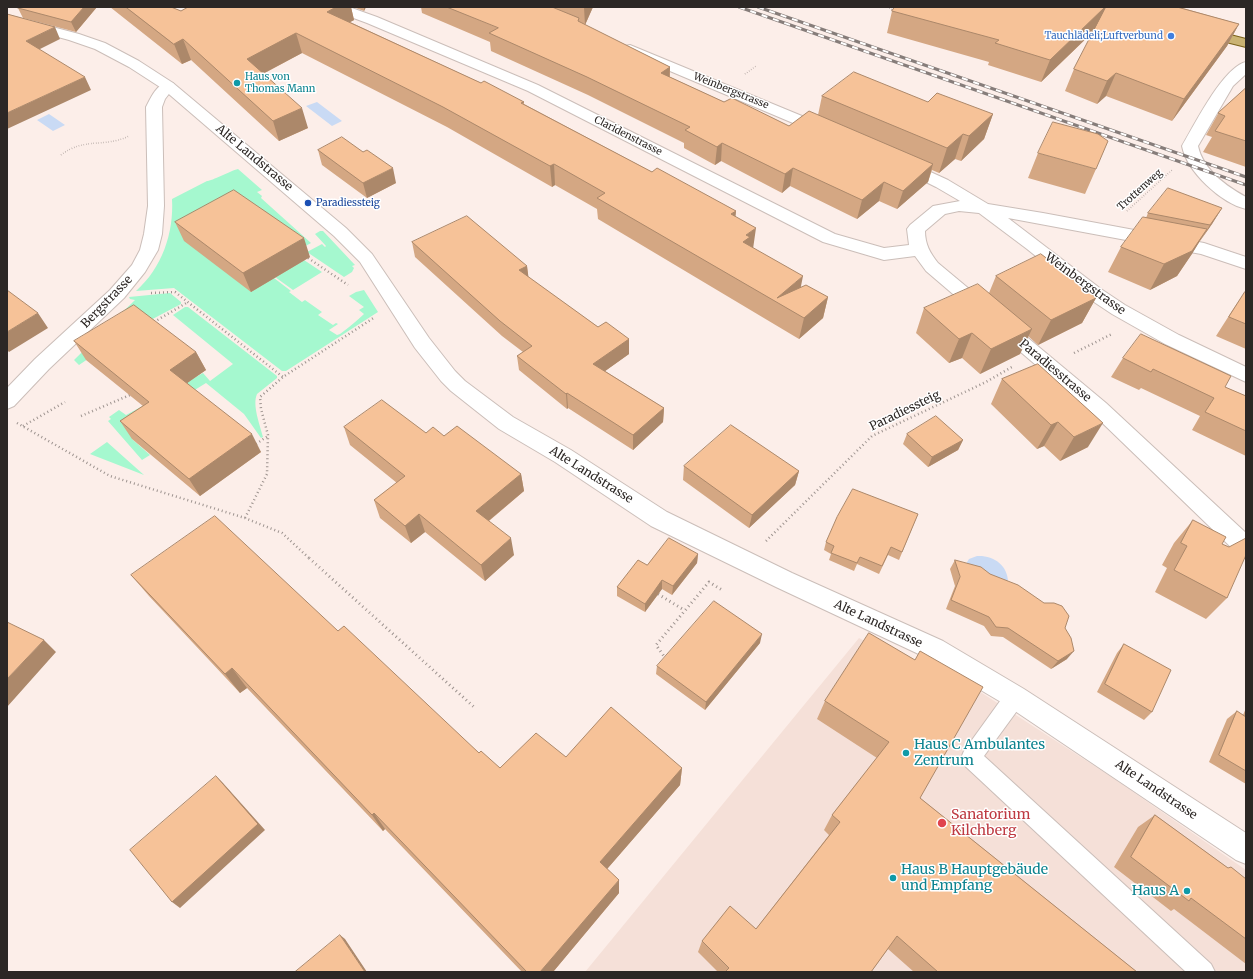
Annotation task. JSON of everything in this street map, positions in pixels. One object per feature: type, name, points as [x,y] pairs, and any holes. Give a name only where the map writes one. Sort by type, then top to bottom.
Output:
[{"type":"main road","points":[[1194,29],[1246,43]]},
{"type":"street","name":"Claridenstrasse","points":[[337,7],[372,20],[533,88],[829,238],[884,254],[919,250]]},
{"type":"street","name":"Alte Landstrasse","points":[[7,19],[74,37],[100,46],[134,64],[168,86],[340,232],[366,258],[422,343],[448,376],[458,386],[506,423],[563,456],[659,518],[778,577],[934,650],[1015,697],[1246,850]]},
{"type":"street","name":"Weinbergstrasse","points":[[615,43],[842,138]]},
{"type":"street","points":[[1246,66],[1227,84],[1190,146],[1192,156],[1208,178],[1224,191],[1246,204]]},
{"type":"street","name":"Bergstrasse","points":[[7,401],[42,364],[117,294],[139,268],[149,250],[153,234],[156,206],[154,107],[158,98],[168,86]]},
{"type":"street","name":"Weinbergstrasse","points":[[889,158],[934,178],[985,210],[1100,297],[1135,319],[1189,349],[1246,375]]},
{"type":"street","points":[[934,178],[940,185],[945,197],[939,210]]},
{"type":"street","name":"Paradiesstrasse","points":[[1246,263],[1204,249],[1043,218],[959,206],[939,210],[916,229],[916,239],[919,250],[932,267],[1099,408],[1246,547]]},
{"type":"lane","points":[[1015,697],[971,758],[1203,972]]},
{"type":"path","points":[[887,7],[900,13]]},
{"type":"path","points":[[61,155],[73,147],[88,142],[117,142],[129,137],[130,134]]},
{"type":"path","name":"Trottenweg","points":[[1123,214],[1172,171]]},
{"type":"path","points":[[308,258],[348,285]]},
{"type":"path","points":[[117,294],[175,292],[283,377]]},
{"type":"path","points":[[153,323],[188,302]]},
{"type":"path","points":[[245,518],[266,474],[268,436],[261,409],[260,397],[283,377],[397,303]]},
{"type":"path","points":[[1073,354],[1115,332]]},
{"type":"path","name":"Paradiessteig","points":[[772,535],[872,436],[986,382],[1007,370]]},
{"type":"path","points":[[81,416],[130,395]]},
{"type":"path","points":[[22,427],[65,402]]},
{"type":"path","points":[[13,420],[22,427],[110,476],[245,518],[282,532],[474,707]]},
{"type":"path","points":[[254,446],[268,436]]},
{"type":"path","points":[[668,661],[656,644],[709,582],[722,590]]},
{"type":"path","points":[[658,594],[684,610]]},
{"type":"shaded area","name":"Sanatorium Kilchberg","points":[[859,638],[958,688],[965,682],[1110,776],[1246,870],[1246,972],[585,972]]},
{"type":"green space","points":[[238,169],[262,190],[257,192],[262,196],[261,198],[311,243],[300,249],[274,278],[302,302],[305,300],[322,312],[318,315],[333,325],[336,323],[338,324],[329,330],[337,335],[356,322],[364,314],[359,310],[364,307],[349,296],[356,292],[364,290],[378,312],[286,371],[282,371],[174,288],[136,291],[153,272],[164,249],[171,224],[172,199],[207,181]]},
{"type":"green space","points":[[323,231],[355,265],[352,266],[354,268],[352,272],[344,277],[307,252],[322,244],[325,247],[326,246],[315,234]]},
{"type":"green space","points":[[304,260],[322,272],[293,290],[275,277]]},
{"type":"green space","points":[[170,293],[181,302],[181,304],[128,332],[79,365],[74,360],[135,300],[130,299],[129,297]]},
{"type":"green space","points":[[185,307],[188,307],[277,376],[277,378],[257,394],[255,404],[263,437],[261,438],[244,414],[206,383],[185,396],[132,439],[150,455],[142,460],[108,421],[111,419],[109,417],[119,410],[126,415],[203,373],[210,381],[233,364],[173,315]]},
{"type":"green space","points":[[107,442],[144,475],[90,454]]},
{"type":"water","points":[[317,102],[342,121],[332,126],[306,106]]},
{"type":"water","points":[[49,114],[65,125],[53,131],[37,120]]},
{"type":"water","points":[[977,556],[989,557],[998,562],[1005,571],[1008,582],[964,567],[969,559]]},
{"type":"building","points":[[84,7],[71,22],[18,8]]},
{"type":"building","points":[[126,7],[171,7],[181,11],[188,7],[336,7],[327,12],[481,83],[484,81],[524,102],[521,103],[652,172],[657,168],[736,211],[731,214],[756,228],[746,235],[750,237],[743,242],[803,276],[777,298],[806,285],[828,297],[804,318],[597,198],[605,193],[554,164],[550,166],[443,107],[296,33],[247,59],[302,108],[273,121],[183,39],[174,44]]},
{"type":"building","points":[[447,7],[552,7],[579,18],[578,21],[670,67],[661,73],[724,102],[732,98],[789,126],[809,111],[933,164],[903,191],[884,182],[862,200],[793,168],[785,174],[722,143],[717,147],[685,130],[690,127],[587,77],[489,33],[498,28]]},
{"type":"building","points":[[895,7],[1105,7],[1050,60],[995,43],[999,40],[892,11]]},
{"type":"building","points":[[1106,7],[1177,7],[1239,24],[1184,99],[1116,73],[1107,81],[1074,69]]},
{"type":"building","points":[[7,14],[55,27],[26,41],[85,77],[7,113]]},
{"type":"building","points":[[854,72],[928,102],[937,93],[993,114],[969,136],[963,134],[947,148],[822,96]]},
{"type":"building","points":[[1246,88],[1246,141],[1215,131],[1225,116],[1218,113]]},
{"type":"building","points":[[1053,122],[1098,134],[1108,141],[1096,169],[1038,153]]},
{"type":"building","points":[[342,137],[363,152],[367,150],[393,168],[363,183],[318,150]]},
{"type":"building","points":[[1168,188],[1222,208],[1210,225],[1148,213]]},
{"type":"building","points":[[234,190],[304,238],[243,273],[175,222]]},
{"type":"building","points":[[467,216],[527,266],[519,270],[598,327],[606,322],[629,339],[593,364],[664,408],[633,435],[567,393],[566,394],[517,356],[532,346],[500,321],[412,242]]},
{"type":"building","points":[[1143,217],[1207,229],[1192,251],[1164,264],[1121,247]]},
{"type":"building","points":[[1041,254],[1082,285],[1096,298],[1051,320],[996,276]]},
{"type":"building","points":[[978,284],[1032,329],[991,349],[972,333],[959,339],[924,308]]},
{"type":"building","points":[[7,290],[38,313],[7,332]]},
{"type":"building","points":[[1245,292],[1246,293],[1246,324],[1229,317]]},
{"type":"building","points":[[134,305],[196,352],[170,370],[252,434],[189,479],[120,421],[149,402],[74,341]]},
{"type":"building","points":[[1141,334],[1231,376],[1225,387],[1246,396],[1246,431],[1205,412],[1214,398],[1153,369],[1151,372],[1123,358]]},
{"type":"building","points":[[1038,364],[1103,423],[1074,437],[1058,422],[1051,425],[1002,379]]},
{"type":"building","points":[[382,400],[426,433],[433,427],[444,436],[457,426],[521,474],[476,511],[511,538],[481,565],[419,514],[405,526],[374,500],[405,476],[344,427]]},
{"type":"building","points":[[936,416],[963,440],[932,457],[907,434]]},
{"type":"building","points":[[731,425],[799,471],[752,515],[684,466]]},
{"type":"building","points":[[853,489],[918,514],[902,552],[891,547],[882,566],[860,557],[857,563],[831,553],[834,546],[826,542],[837,517]]},
{"type":"building","points":[[215,516],[338,631],[344,626],[479,753],[481,751],[500,768],[536,733],[566,757],[611,707],[682,768],[600,862],[619,880],[540,972],[527,972],[374,813],[372,815],[232,668],[225,674],[131,575]]},
{"type":"building","points":[[1193,520],[1226,537],[1222,544],[1229,547],[1246,538],[1246,555],[1227,598],[1174,570],[1187,546],[1181,543]]},
{"type":"building","points":[[669,538],[698,554],[673,586],[662,580],[645,604],[617,587],[638,560],[647,565]]},
{"type":"building","points":[[955,560],[981,567],[990,574],[1018,585],[1044,603],[1054,603],[1062,606],[1069,616],[1065,628],[1071,638],[1074,651],[1058,661],[1008,628],[996,627],[989,617],[951,600],[960,577]]},
{"type":"building","points":[[714,601],[762,634],[706,702],[657,666]]},
{"type":"building","points":[[7,622],[44,640],[7,679]]},
{"type":"building","name":"Haus B Hauptgebäude und Empfang","points":[[869,633],[915,660],[920,651],[983,687],[920,798],[1137,972],[938,972],[897,936],[871,972],[725,972],[729,968],[702,941],[730,906],[756,929],[840,822],[832,815],[889,742],[825,701]]},
{"type":"building","points":[[1124,644],[1171,670],[1152,712],[1105,684]]},
{"type":"building","points":[[1237,711],[1246,717],[1246,771],[1219,755]]},
{"type":"building","points":[[216,776],[258,824],[172,902],[130,850]]},
{"type":"building","points":[[1155,815],[1228,868],[1231,867],[1246,879],[1246,939],[1191,898],[1189,901],[1131,857]]},
{"type":"building","points":[[340,935],[365,972],[295,972]]},
{"type":"railway","points":[[739,7],[1246,185]]},
{"type":"railway","points":[[758,7],[1246,177]]},
{"type":"place","name":"Tauchlädeli;Luftverbund","points":[[1171,36]]},
{"type":"place","name":"Haus von Thomas Mann","points":[[237,83]]},
{"type":"place","name":"Paradiessteig","points":[[308,203]]},
{"type":"place","name":"Haus C Ambulantes Zentrum","points":[[906,753]]},
{"type":"place","name":"Sanatorium Kilchberg","points":[[942,823]]},
{"type":"place","name":"Haus B Hauptgebäude und Empfang","points":[[893,878]]},
{"type":"place","name":"Haus A","points":[[1187,891]]}]
